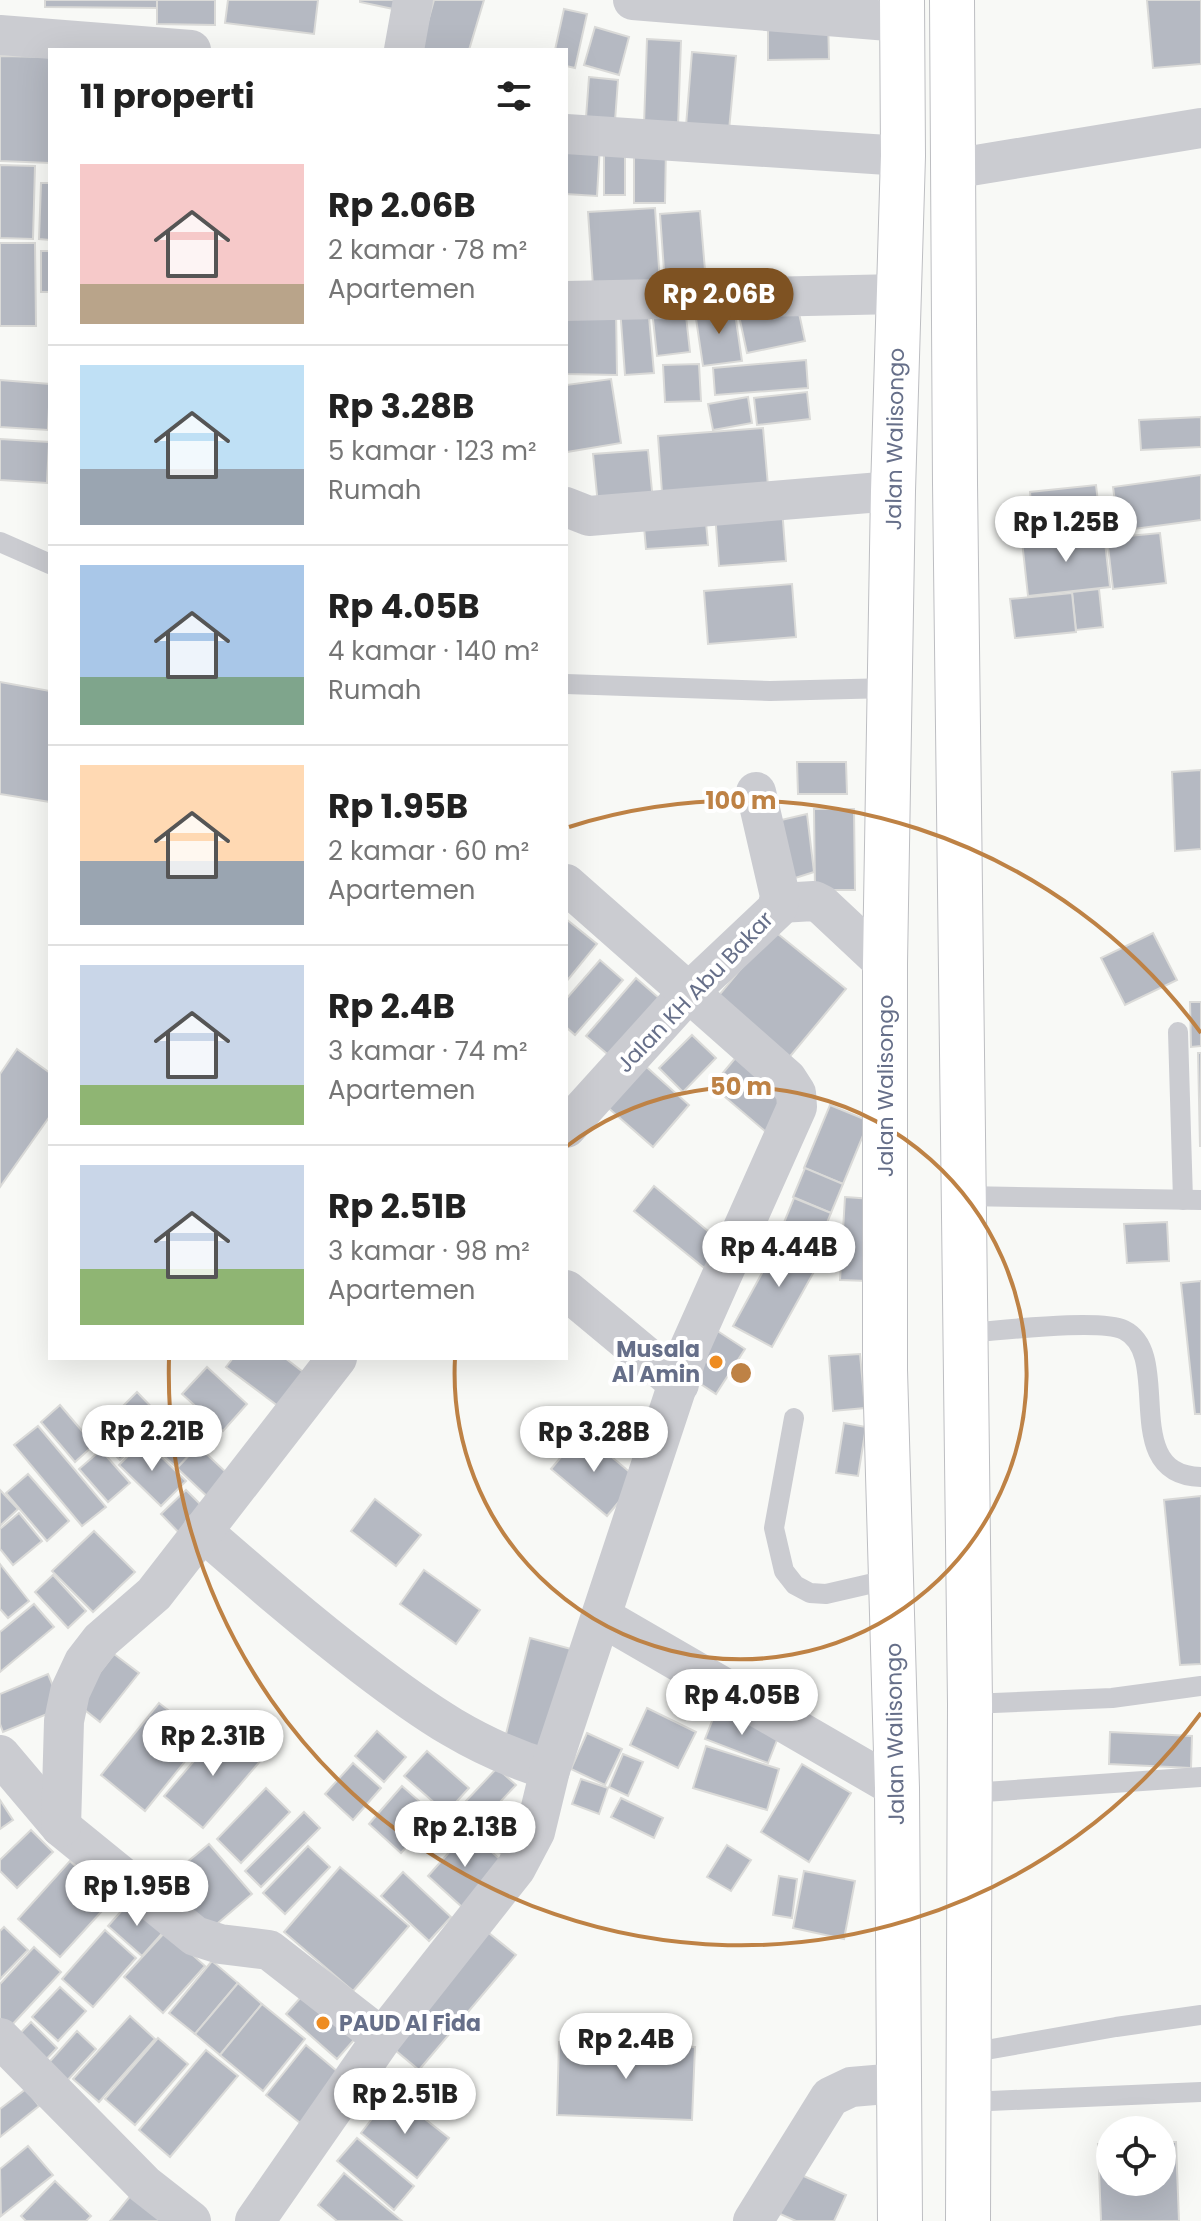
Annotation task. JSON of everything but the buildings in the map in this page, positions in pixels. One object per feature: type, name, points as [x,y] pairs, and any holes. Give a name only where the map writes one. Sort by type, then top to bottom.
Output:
[{"type":"highway","points":[[952,0],[970,1704],[968,2221]]},
{"type":"highway","name":"Jalan Walisongo","points":[[900,2221],[897,1788],[885,1370],[885,964],[893,491],[903,156],[902,11]]},
{"type":"highway","points":[[903,156],[952,169]]},
{"type":"street","points":[[404,48],[413,0]]},
{"type":"street","points":[[633,0],[902,11]]},
{"type":"street","points":[[0,35],[166,48]]},
{"type":"street","points":[[952,169],[1201,128]]},
{"type":"street","points":[[568,134],[903,156]]},
{"type":"street","points":[[568,301],[899,294]]},
{"type":"street","points":[[568,508],[589,516],[893,491]]},
{"type":"street","name":"Jalan KH Abu Bakar","points":[[568,1126],[688,993],[773,914],[780,903],[756,792]]},
{"type":"street","points":[[255,2221],[382,2038],[516,1868],[535,1832],[550,1770],[690,1347],[797,1107],[796,1093],[787,1079],[568,886]]},
{"type":"street","points":[[780,903],[814,901],[822,905],[885,964]]},
{"type":"street","points":[[568,1292],[679,1384]]},
{"type":"street","points":[[61,1827],[64,1721],[70,1692],[84,1662],[101,1640],[154,1594],[335,1360]]},
{"type":"street","points":[[202,1531],[313,1627],[418,1707],[467,1738],[550,1770]]},
{"type":"street","points":[[602,1617],[897,1788]]},
{"type":"street","points":[[0,1755],[61,1827],[195,1936],[220,1944],[269,1950],[382,2038]]},
{"type":"street","points":[[0,2038],[145,2185],[191,2221]]},
{"type":"street","points":[[753,2221],[830,2097],[851,2087],[898,2083]]},
{"type":"lane","points":[[0,542],[48,563]]},
{"type":"lane","points":[[568,684],[770,691],[891,688]]},
{"type":"lane","points":[[964,1196],[1192,1200],[1178,1032]]},
{"type":"lane","points":[[965,1333],[1098,1325],[1128,1332],[1136,1340],[1144,1360],[1156,1449],[1164,1463],[1176,1473],[1201,1477]]},
{"type":"lane","points":[[794,1418],[774,1528],[784,1571],[795,1585],[810,1593],[826,1594],[891,1579]]},
{"type":"lane","points":[[970,1704],[1112,1698],[1201,1686]]},
{"type":"lane","points":[[970,1793],[1201,1777]]},
{"type":"lane","points":[[969,2053],[1201,2015]]},
{"type":"lane","points":[[968,2102],[1201,2092]]},
{"type":"place","name":"Musala Al Amin","points":[[716,1362]]},
{"type":"place","name":"PAUD Al Fida","points":[[323,2023]]}]
